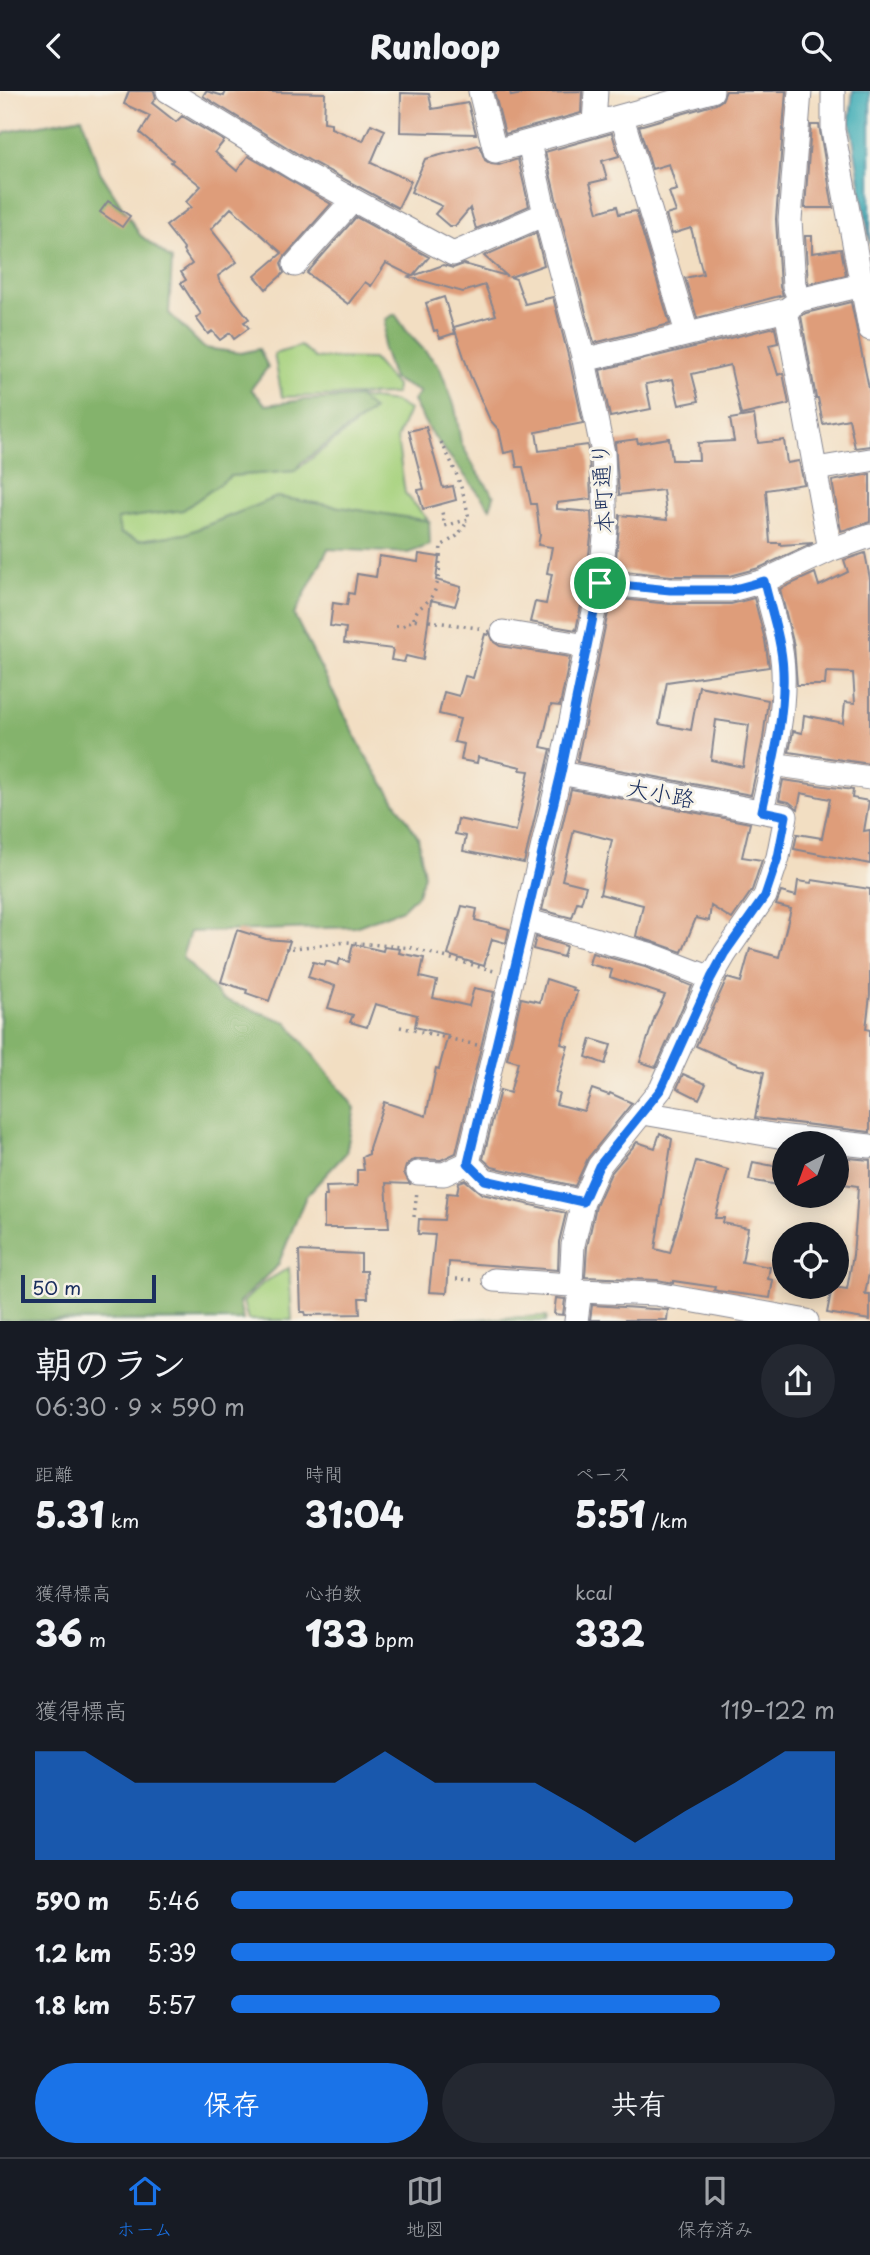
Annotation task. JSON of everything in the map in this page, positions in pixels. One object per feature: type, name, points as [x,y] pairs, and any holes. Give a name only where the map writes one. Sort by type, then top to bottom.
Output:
[{"type":"street","points":[[168,91],[296,169],[453,254],[545,214]]},
{"type":"street","points":[[480,91],[495,151],[712,91]]},
{"type":"street","points":[[594,124],[596,91]]},
{"type":"street","points":[[800,91],[790,220],[793,305],[830,550]]},
{"type":"street","points":[[833,91],[833,130],[866,284],[870,329]]},
{"type":"street","points":[[622,117],[687,333]]},
{"type":"street","name":"本町通り","points":[[468,1163],[561,773],[600,583],[606,528],[603,453],[584,360],[529,143]]},
{"type":"street","points":[[295,265],[353,200]]},
{"type":"street","points":[[584,360],[866,284]]},
{"type":"street","points":[[816,469],[870,460]]},
{"type":"street","points":[[600,583],[670,590],[731,590],[764,581],[830,550],[870,536]]},
{"type":"street","points":[[762,811],[783,698],[779,644],[764,581]]},
{"type":"street","points":[[503,632],[587,646]]},
{"type":"street","points":[[772,764],[870,778]]},
{"type":"street","name":"大小路","points":[[561,773],[786,816],[778,857],[765,896],[724,954],[711,978]]},
{"type":"street","points":[[525,920],[649,954],[711,978],[661,1089],[599,1166],[583,1202],[573,1245],[576,1321]]},
{"type":"street","points":[[643,1114],[778,1136],[870,1146]]},
{"type":"street","points":[[418,1173],[444,1174],[468,1163],[485,1180],[583,1202]]},
{"type":"street","points":[[494,1280],[656,1294],[807,1321]]},
{"type":"path","points":[[396,626],[404,626],[416,619],[415,613],[432,597],[437,584],[441,546],[457,536],[469,519],[465,496],[452,460],[441,442]]},
{"type":"path","points":[[442,512],[445,526],[469,519]]},
{"type":"path","points":[[429,621],[503,632]]},
{"type":"path","points":[[285,949],[347,941],[412,948],[513,976]]},
{"type":"path","points":[[400,1027],[496,1050]]},
{"type":"green space","points":[[82,117],[99,170],[140,235],[172,260],[169,313],[204,348],[241,353],[259,349],[268,367],[251,389],[266,405],[359,397],[373,410],[301,463],[295,471],[231,476],[183,510],[117,519],[121,534],[139,540],[185,534],[277,497],[429,521],[430,545],[408,553],[328,549],[294,615],[364,753],[418,837],[424,875],[418,894],[403,909],[355,927],[190,932],[182,957],[222,999],[287,1022],[355,1108],[346,1153],[306,1196],[278,1265],[239,1302],[243,1320],[0,1321],[0,138],[6,132]]},
{"type":"green space","points":[[395,314],[408,333],[439,366],[455,407],[461,443],[494,496],[490,508],[429,430],[413,401],[420,392],[393,379],[383,349],[386,319]]},
{"type":"green space","points":[[301,346],[315,358],[373,359],[396,386],[395,394],[282,397],[274,354]]},
{"type":"green space","points":[[357,397],[395,402],[409,410],[397,438],[405,493],[429,521],[277,497],[185,534],[139,540],[121,534],[116,519],[183,510],[231,476],[295,471],[373,411]]},
{"type":"green space","points":[[289,1268],[292,1320],[248,1320],[243,1302],[263,1283]]},
{"type":"green space","points":[[547,1316],[546,1321],[452,1320]]},
{"type":"water","points":[[853,91],[870,91],[870,244],[850,119]]},
{"type":"building","points":[[129,91],[154,91],[156,98],[152,103],[176,122],[182,116],[224,141],[215,152],[237,171],[248,156],[331,204],[285,256],[281,263],[284,273],[266,289],[255,276],[282,253],[231,208],[211,229],[237,262],[218,276],[219,280],[249,319],[244,322],[249,328],[234,339],[230,333],[220,340],[212,331],[208,334],[196,318],[201,314],[181,283],[186,280],[181,272],[192,264],[166,226],[191,207],[186,202],[201,186],[140,133],[150,116],[124,104]]},
{"type":"building","points":[[206,91],[224,96],[226,91],[325,93],[324,122],[331,123],[331,128],[363,141],[371,124],[385,130],[371,163],[411,181],[398,208],[303,157],[203,96]]},
{"type":"building","points":[[494,91],[510,91],[511,96],[533,92],[582,91],[581,113],[505,134]]},
{"type":"building","points":[[726,91],[786,91],[776,219],[780,287],[783,295],[697,318],[685,278],[703,274],[691,228],[672,234],[666,215],[676,212],[669,192],[677,190],[669,164],[652,169],[639,126],[716,104],[722,100]]},
{"type":"building","points":[[401,93],[429,94],[432,109],[468,103],[476,134],[400,132]]},
{"type":"building","points":[[811,125],[819,125],[833,208],[805,208]]},
{"type":"building","points":[[612,133],[619,156],[602,161],[607,179],[590,183],[598,212],[617,206],[619,214],[636,211],[670,324],[594,343],[545,152]]},
{"type":"building","points":[[479,145],[485,160],[491,164],[499,165],[518,159],[529,206],[476,229],[470,208],[455,226],[449,226],[435,214],[442,206],[411,192],[425,159]]},
{"type":"building","points":[[108,201],[130,216],[122,227],[100,212]]},
{"type":"building","points":[[356,217],[429,257],[413,276],[443,265],[453,268],[464,264],[507,276],[484,256],[536,233],[544,265],[510,277],[516,279],[525,304],[553,297],[583,423],[536,432],[539,451],[587,445],[589,455],[591,499],[557,503],[557,509],[591,512],[592,528],[586,581],[576,630],[530,622],[535,602],[546,604],[552,574],[547,573],[552,547],[538,545],[540,535],[536,504],[531,504],[523,467],[517,467],[514,451],[504,453],[499,430],[490,420],[470,375],[454,327],[496,315],[485,285],[463,292],[409,277],[412,276],[386,263],[371,286],[365,282],[348,304],[307,273]]},
{"type":"building","points":[[805,236],[812,236],[812,253],[841,249],[846,275],[808,284]]},
{"type":"building","points":[[444,297],[455,333],[440,338],[437,330],[434,331],[426,303]]},
{"type":"building","points":[[851,302],[870,393],[870,446],[855,448],[849,419],[823,424],[801,316]]},
{"type":"building","points":[[775,327],[778,343],[769,345],[778,375],[783,373],[789,404],[741,415],[730,365],[692,374],[699,401],[679,405],[673,379],[646,384],[651,409],[610,417],[600,370]]},
{"type":"building","points":[[754,415],[758,443],[784,440],[787,463],[799,461],[804,484],[766,490],[770,543],[813,543],[759,568],[729,576],[671,576],[615,570],[620,515],[667,520],[663,490],[619,495],[615,442],[637,439],[638,443],[669,438],[672,460],[699,460],[698,443],[734,441],[730,419]]},
{"type":"building","points":[[426,427],[443,488],[453,486],[456,500],[423,509],[418,490],[424,489],[409,431]]},
{"type":"building","points":[[870,474],[870,522],[841,531],[832,481]]},
{"type":"building","points":[[865,553],[870,579],[870,764],[789,752],[793,731],[802,733],[804,715],[843,723],[845,702],[855,703],[853,673],[826,672],[825,685],[797,685],[794,646],[780,589],[815,573],[819,586],[848,572],[844,560]]},
{"type":"building","points":[[419,554],[439,557],[436,580],[461,587],[455,606],[431,600],[423,660],[406,656],[404,662],[391,660],[393,649],[344,643],[346,628],[330,626],[333,603],[347,605],[349,593],[354,594],[357,574],[376,577],[379,556],[418,562]]},
{"type":"building","points":[[611,598],[670,604],[731,604],[754,598],[769,667],[667,682],[659,724],[691,730],[699,686],[768,700],[751,795],[577,762]],"holes":[[[716,720],[749,725],[743,767],[711,760]]]},
{"type":"building","points":[[489,631],[494,642],[500,646],[570,657],[560,706],[551,705],[541,747],[551,749],[524,863],[463,851],[466,836],[455,834],[458,819],[516,831],[529,771],[478,757],[477,763],[461,760],[464,744],[454,742],[460,719],[439,714],[444,692],[459,696],[465,676],[473,678],[485,634],[488,635]]},
{"type":"building","points":[[783,780],[853,790],[852,798],[869,801],[864,831],[870,830],[870,864],[794,849],[797,834],[822,838],[830,799],[801,793],[798,809],[789,802],[779,800]]},
{"type":"building","points":[[571,789],[750,823],[742,857],[762,860],[752,890],[732,919],[711,906],[709,921],[696,918],[682,952],[636,936],[643,905],[600,894],[612,840],[574,830],[562,880],[586,886],[581,903],[577,902],[572,918],[542,910]]},
{"type":"building","points":[[812,880],[870,889],[870,995],[866,1029],[870,1030],[870,1132],[755,1118],[764,1072],[739,1065],[696,1046],[727,978],[741,982],[750,949],[779,957],[791,909],[776,905],[781,892],[796,896],[798,881],[811,883]]},
{"type":"building","points":[[462,906],[477,909],[475,920],[509,929],[506,943],[492,939],[484,966],[448,955]]},
{"type":"building","points":[[237,930],[266,939],[290,941],[269,1001],[246,993],[247,990],[221,982]]},
{"type":"building","points":[[536,937],[566,946],[563,957],[533,949]]},
{"type":"building","points":[[353,944],[383,951],[384,947],[400,949],[399,953],[424,958],[420,977],[437,981],[433,998],[469,1006],[474,988],[494,992],[456,1153],[441,1160],[411,1161],[404,1173],[410,1184],[386,1183],[389,1228],[324,1228],[326,1187],[357,1186],[357,1170],[364,1170],[362,1157],[369,1154],[384,1102],[426,1116],[436,1068],[439,1069],[448,1035],[415,1027],[417,1015],[375,1004],[367,1027],[350,1022],[353,1015],[328,1008],[335,986],[308,977],[313,962],[325,965],[326,961],[338,965],[340,959],[349,962]]},
{"type":"building","points":[[592,953],[645,967],[692,986],[656,1067],[640,1062],[665,995],[610,977],[612,970],[589,964]]},
{"type":"building","points":[[546,979],[574,988],[577,992],[561,1044],[568,1046],[555,1092],[559,1093],[556,1104],[584,1111],[592,1089],[609,1095],[610,1093],[632,1103],[588,1158],[575,1186],[492,1167],[483,1159],[500,1090],[510,1093],[518,1062],[507,1059],[521,998],[540,1002]]},
{"type":"building","points":[[591,1039],[611,1045],[605,1064],[586,1057]]},
{"type":"building","points":[[683,1074],[706,1084],[699,1099],[677,1088]]},
{"type":"building","points":[[660,1133],[672,1139],[655,1249],[670,1253],[696,1161],[728,1170],[715,1218],[724,1218],[723,1223],[748,1228],[742,1262],[770,1267],[770,1298],[673,1281],[585,1277],[587,1247],[596,1206],[611,1173],[637,1142],[655,1148]]},
{"type":"building","points":[[849,1158],[870,1160],[870,1268],[865,1294],[870,1294],[870,1320],[827,1313],[830,1299],[849,1299],[858,1186],[849,1185]]},
{"type":"building","points":[[753,1162],[772,1166],[772,1184],[749,1180]]},
{"type":"building","points":[[465,1180],[482,1194],[566,1213],[559,1242],[558,1270],[449,1262],[447,1293],[429,1292],[435,1235],[418,1234],[419,1219],[444,1220],[447,1193],[457,1194],[459,1182]]},
{"type":"building","points":[[299,1251],[361,1254],[361,1271],[367,1271],[368,1298],[359,1298],[360,1314],[306,1315],[301,1312]]},
{"type":"building","points":[[556,1298],[565,1299],[563,1315],[554,1314]]},
{"type":"building","points":[[592,1305],[668,1310],[667,1320],[590,1320]]},
{"type":"route","points":[[764,581],[779,644],[783,698],[762,811],[786,816],[778,857],[765,896],[724,954],[711,978],[661,1089],[599,1166],[583,1202],[485,1180],[468,1163],[561,773],[600,583],[670,590],[731,590],[764,581]]}]
